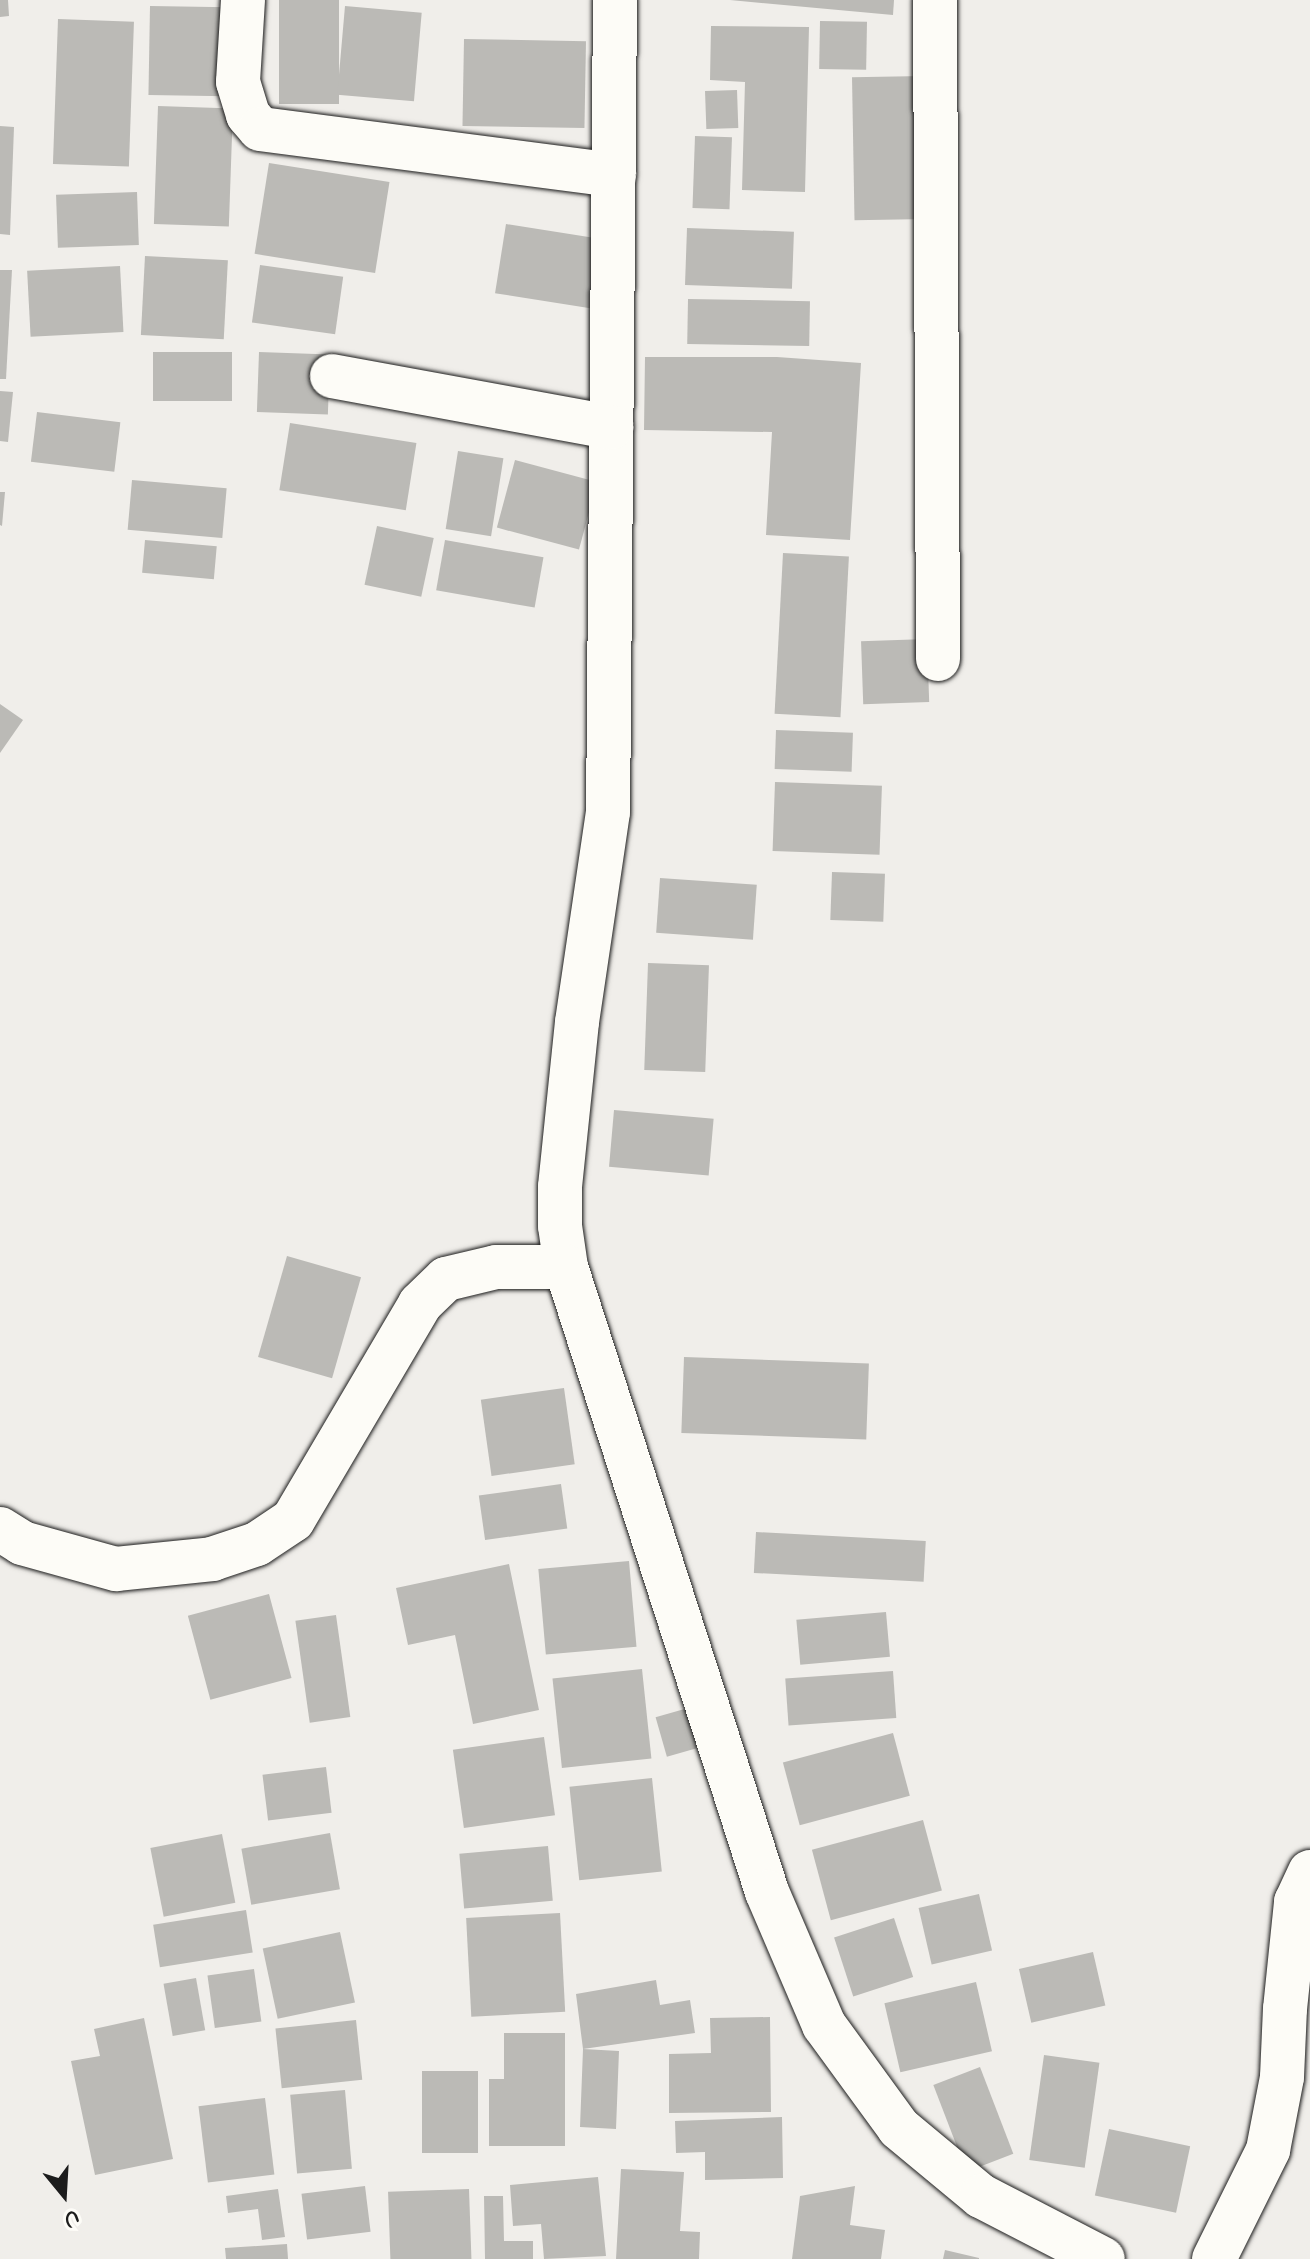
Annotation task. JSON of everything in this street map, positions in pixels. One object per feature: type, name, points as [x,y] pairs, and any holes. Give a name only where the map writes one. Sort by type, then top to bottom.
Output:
[{"type":"street","points":[[243,0],[238,82],[248,115],[260,129],[614,175]]},
{"type":"street","points":[[615,0],[608,812],[577,1022],[560,1187],[560,1226],[566,1267],[767,1892],[824,2025],[899,2128],[981,2196],[1026,2239],[1103,2259]]},
{"type":"street","points":[[935,0],[938,659]]},
{"type":"street","points":[[332,376],[611,427]]},
{"type":"street","points":[[0,1529],[22,1543],[116,1569],[212,1559],[257,1544],[293,1520],[420,1304],[446,1279],[496,1267],[566,1267]]},
{"type":"street","points":[[1214,2259],[1268,2150],[1282,2077],[1285,2009],[1296,1902],[1310,1872]]},
{"type":"building","points":[[0,0],[8,0],[9,16],[0,17]]},
{"type":"building","points":[[279,0],[339,0],[339,104],[279,104]]},
{"type":"building","points":[[730,0],[894,0],[893,15]]},
{"type":"building","points":[[150,6],[228,7],[226,96],[148,95]]},
{"type":"building","points":[[345,6],[422,13],[414,101],[337,95]]},
{"type":"building","points":[[58,19],[134,22],[129,167],[53,164]]},
{"type":"building","points":[[820,21],[867,22],[866,70],[819,69]]},
{"type":"building","points":[[711,26],[809,27],[805,192],[742,190],[745,82],[710,80]]},
{"type":"building","points":[[464,39],[586,41],[584,128],[462,126]]},
{"type":"building","points":[[924,76],[926,219],[855,220],[852,77]]},
{"type":"building","points":[[737,90],[738,128],[706,129],[705,91]]},
{"type":"building","points":[[158,106],[233,109],[229,227],[154,224]]},
{"type":"building","points":[[0,126],[14,127],[10,235],[0,234]]},
{"type":"building","points":[[695,136],[732,137],[729,209],[692,208]]},
{"type":"building","points":[[269,163],[389,182],[375,273],[255,254]]},
{"type":"building","points":[[137,192],[139,245],[58,248],[56,195]]},
{"type":"building","points":[[506,224],[611,241],[600,310],[495,293]]},
{"type":"building","points":[[687,228],[794,232],[792,289],[685,285]]},
{"type":"building","points":[[145,256],[228,260],[224,339],[141,335]]},
{"type":"building","points":[[260,265],[343,277],[335,334],[252,322]]},
{"type":"building","points":[[120,266],[123,332],[31,337],[27,271]]},
{"type":"building","points":[[0,270],[12,270],[6,379],[0,379]]},
{"type":"building","points":[[688,299],[810,301],[809,346],[687,344]]},
{"type":"building","points":[[153,352],[232,352],[232,401],[153,401]]},
{"type":"building","points":[[259,352],[330,354],[328,414],[257,412]]},
{"type":"building","points":[[645,357],[777,357],[861,363],[850,540],[766,535],[772,432],[644,430]]},
{"type":"building","points":[[0,391],[13,392],[8,442],[0,441]]},
{"type":"building","points":[[37,412],[120,422],[114,472],[31,462]]},
{"type":"building","points":[[290,423],[416,443],[406,510],[279,490]]},
{"type":"building","points":[[458,451],[503,458],[491,536],[446,529]]},
{"type":"building","points":[[515,460],[597,482],[579,550],[497,528]]},
{"type":"building","points":[[132,480],[227,488],[222,538],[128,530]]},
{"type":"building","points":[[0,492],[5,492],[2,526],[0,525]]},
{"type":"building","points":[[377,526],[434,538],[421,597],[365,585]]},
{"type":"building","points":[[145,540],[217,546],[214,579],[142,573]]},
{"type":"building","points":[[445,540],[543,557],[535,608],[436,590]]},
{"type":"building","points":[[783,553],[849,556],[840,717],[775,714]]},
{"type":"building","points":[[927,639],[929,702],[863,704],[861,641]]},
{"type":"building","points":[[0,704],[23,720],[0,753]]},
{"type":"building","points":[[776,730],[853,733],[852,772],[775,769]]},
{"type":"building","points":[[775,782],[882,786],[880,855],[773,851]]},
{"type":"building","points":[[832,872],[885,874],[883,922],[830,920]]},
{"type":"building","points":[[660,878],[757,885],[753,940],[656,933]]},
{"type":"building","points":[[648,963],[709,965],[705,1072],[644,1070]]},
{"type":"building","points":[[614,1110],[714,1119],[709,1175],[609,1167]]},
{"type":"building","points":[[287,1256],[361,1277],[332,1378],[258,1357]]},
{"type":"building","points":[[684,1357],[869,1363],[866,1439],[681,1433]]},
{"type":"building","points":[[564,1388],[575,1464],[492,1476],[481,1400]]},
{"type":"building","points":[[561,1484],[567,1529],[485,1540],[479,1496]]},
{"type":"building","points":[[756,1532],[926,1541],[924,1582],[754,1573]]},
{"type":"building","points":[[629,1561],[636,1647],[546,1655],[538,1569]]},
{"type":"building","points":[[509,1564],[539,1710],[473,1724],[455,1635],[408,1645],[396,1588]]},
{"type":"building","points":[[269,1594],[292,1678],[210,1700],[188,1616]]},
{"type":"building","points":[[886,1612],[890,1657],[800,1665],[796,1620]]},
{"type":"building","points":[[336,1615],[350,1717],[310,1723],[295,1621]]},
{"type":"building","points":[[642,1669],[651,1759],[562,1768],[552,1678]]},
{"type":"building","points":[[893,1671],[896,1718],[789,1725],[785,1679]]},
{"type":"building","points":[[695,1706],[706,1745],[667,1757],[656,1717]]},
{"type":"building","points":[[893,1733],[910,1796],[800,1825],[783,1763]]},
{"type":"building","points":[[544,1737],[555,1815],[464,1828],[453,1750]]},
{"type":"building","points":[[326,1767],[332,1813],[268,1820],[262,1775]]},
{"type":"building","points":[[652,1778],[662,1871],[579,1880],[569,1787]]},
{"type":"building","points":[[923,1820],[942,1891],[831,1920],[812,1850]]},
{"type":"building","points":[[330,1833],[340,1889],[251,1905],[241,1849]]},
{"type":"building","points":[[222,1834],[235,1903],[164,1917],[150,1848]]},
{"type":"building","points":[[548,1846],[553,1901],[464,1909],[459,1854]]},
{"type":"building","points":[[979,1894],[992,1951],[932,1964],[919,1908]]},
{"type":"building","points":[[246,1910],[253,1952],[160,1967],[153,1925]]},
{"type":"building","points":[[560,1913],[565,2012],[471,2017],[466,1918]]},
{"type":"building","points":[[894,1918],[913,1977],[853,1996],[834,1937]]},
{"type":"building","points":[[340,1932],[355,2002],[278,2019],[263,1948]]},
{"type":"building","points":[[1093,1952],[1105,2006],[1031,2023],[1019,1969]]},
{"type":"building","points":[[254,1969],[261,2021],[215,2028],[207,1976]]},
{"type":"building","points":[[196,1978],[205,2030],[173,2036],[164,1984]]},
{"type":"building","points":[[656,1980],[660,2005],[690,2000],[695,2033],[583,2049],[576,1994]]},
{"type":"building","points":[[976,1982],[992,2051],[900,2072],[884,2003]]},
{"type":"building","points":[[770,2017],[771,2112],[669,2113],[669,2054],[711,2053],[710,2018]]},
{"type":"building","points":[[144,2018],[173,2159],[95,2175],[71,2061],[100,2056],[94,2029]]},
{"type":"building","points":[[356,2020],[362,2080],[282,2088],[275,2028]]},
{"type":"building","points":[[504,2033],[565,2033],[565,2146],[489,2146],[489,2079],[504,2079]]},
{"type":"building","points":[[583,2049],[619,2051],[616,2129],[580,2127]]},
{"type":"building","points":[[1044,2055],[1099,2063],[1085,2168],[1029,2160]]},
{"type":"building","points":[[980,2067],[1013,2154],[967,2172],[933,2085]]},
{"type":"building","points":[[422,2071],[478,2071],[478,2153],[422,2153]]},
{"type":"building","points":[[345,2090],[352,2169],[297,2173],[290,2095]]},
{"type":"building","points":[[265,2098],[274,2174],[208,2183],[198,2106]]},
{"type":"building","points":[[782,2117],[783,2178],[705,2180],[705,2152],[676,2153],[675,2121]]},
{"type":"building","points":[[1109,2129],[1190,2146],[1176,2213],[1095,2196]]},
{"type":"building","points":[[621,2169],[684,2172],[680,2231],[700,2232],[699,2259],[616,2259]]},
{"type":"building","points":[[598,2177],[606,2256],[544,2259],[541,2224],[513,2226],[510,2185]]},
{"type":"building","points":[[365,2186],[371,2232],[307,2239],[301,2194]]},
{"type":"building","points":[[855,2186],[850,2225],[885,2230],[881,2259],[792,2259],[800,2196]]},
{"type":"building","points":[[278,2189],[285,2237],[262,2240],[258,2209],[228,2213],[226,2196]]},
{"type":"building","points":[[469,2189],[471,2259],[390,2259],[388,2192]]},
{"type":"building","points":[[484,2196],[503,2196],[504,2241],[533,2241],[533,2259],[485,2259]]},
{"type":"building","points":[[287,2244],[288,2259],[226,2259],[225,2248]]},
{"type":"building","points":[[945,2250],[979,2258],[979,2259],[943,2259]]}]
